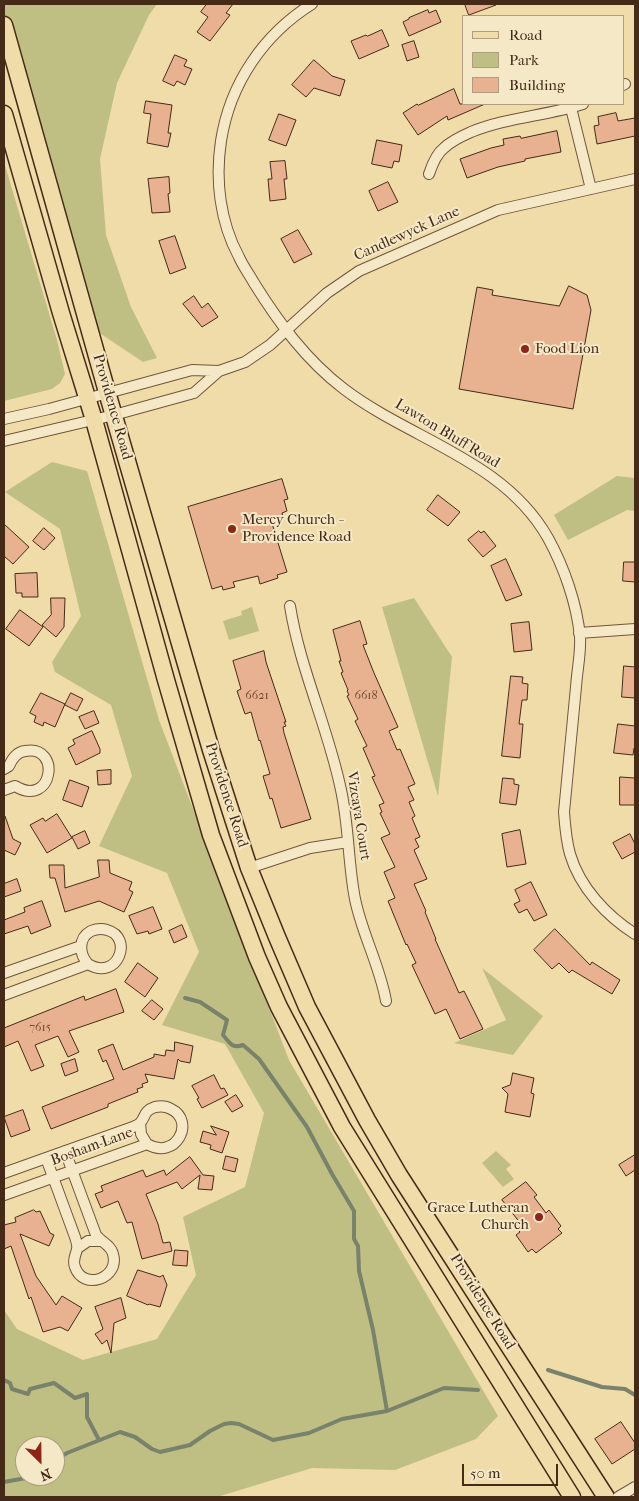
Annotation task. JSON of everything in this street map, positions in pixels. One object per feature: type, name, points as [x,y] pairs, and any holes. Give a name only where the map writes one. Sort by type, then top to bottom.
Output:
[{"type":"main road","name":"Providence Road","points":[[4,26],[107,392],[211,750],[249,868],[277,937],[307,1007],[367,1120],[399,1174],[606,1497]]},
{"type":"main road","name":"Providence Road","points":[[4,114],[94,420],[163,671],[211,835],[257,957],[278,1007],[342,1127],[572,1497]]},
{"type":"street","name":"Lawton Bluff Road","points":[[312,4],[284,23],[265,43],[249,65],[236,90],[226,116],[218,156],[218,182],[228,233],[238,257],[274,315],[285,331],[318,368],[372,408],[464,458],[511,491],[530,512],[546,536],[560,561],[570,588],[579,633],[564,812],[567,839],[573,863],[588,890],[611,916],[635,934]]},
{"type":"street","points":[[429,174],[438,155],[445,147],[488,125],[580,105]]},
{"type":"street","points":[[571,108],[592,189]]},
{"type":"street","name":"Candlewyck Lane","points":[[4,419],[49,409],[192,370],[219,371],[245,362],[270,346],[338,285],[359,271],[498,210],[635,179]]},
{"type":"street","name":"Candlewyck Lane","points":[[4,441],[114,415],[194,393],[219,371]]},
{"type":"street","name":"Vizcaya Court","points":[[290,606],[294,633],[321,715],[341,790],[355,899],[361,925],[386,1001]]},
{"type":"street","points":[[579,633],[635,629]]},
{"type":"street","points":[[28,750],[41,754],[49,764],[50,771],[45,783],[40,788],[27,791],[15,786],[6,768],[11,760],[16,755],[28,750]]},
{"type":"street","points":[[4,790],[15,786]]},
{"type":"street","points":[[249,868],[310,848],[348,842]]},
{"type":"street","points":[[99,929],[112,932],[120,942],[121,948],[117,961],[108,968],[100,969],[88,964],[81,953],[83,939],[87,934],[99,929]]},
{"type":"street","points":[[4,973],[81,946]]},
{"type":"street","points":[[4,995],[88,964]]},
{"type":"street","name":"Bosham Lane","points":[[4,1173],[133,1128],[140,1123],[148,1111],[155,1107],[169,1108],[175,1112],[181,1121],[182,1131],[179,1138],[175,1144],[168,1147],[161,1149],[147,1144],[4,1195]]},
{"type":"street","points":[[140,1123],[141,1134],[147,1144]]},
{"type":"street","points":[[65,1151],[94,1230],[100,1241]]},
{"type":"street","points":[[46,1158],[78,1248]]},
{"type":"street","points":[[88,1241],[100,1241],[106,1244],[114,1255],[112,1269],[103,1278],[90,1280],[83,1278],[75,1267],[74,1256],[78,1248],[88,1241]]},
{"type":"street","points":[[618,1497],[635,1486]]},
{"type":"green space","points":[[4,4],[157,4],[149,15],[117,83],[100,159],[106,235],[131,307],[157,358],[143,362],[95,330],[4,18]]},
{"type":"green space","points":[[4,162],[57,340],[65,374],[60,383],[52,389],[4,401]]},
{"type":"green space","points":[[52,462],[87,471],[159,720],[289,1060],[498,1416],[476,1439],[395,1470],[312,1468],[217,1497],[4,1497],[4,1310],[17,1329],[83,1360],[157,1339],[196,1275],[183,1217],[245,1187],[264,1113],[225,1044],[162,1025],[199,952],[167,873],[99,846],[132,776],[111,705],[55,672],[52,662],[81,616],[60,529],[5,492]]},
{"type":"green space","points":[[617,476],[635,478],[635,511],[627,510],[568,540],[554,515]]},
{"type":"green space","points":[[414,598],[452,657],[438,796],[382,607]]},
{"type":"green space","points":[[252,607],[259,631],[229,640],[223,621],[242,615],[241,611]]},
{"type":"green space","points":[[482,968],[543,1016],[513,1055],[454,1043],[506,1020]]},
{"type":"green space","points":[[496,1151],[511,1165],[506,1169],[514,1179],[503,1187],[482,1163]]},
{"type":"building","points":[[207,4],[233,4],[226,13],[230,15],[210,41],[197,32],[208,17],[201,12]]},
{"type":"building","points":[[465,4],[496,4],[496,5],[469,15]]},
{"type":"building","points":[[428,10],[429,13],[436,10],[441,22],[409,36],[403,22]]},
{"type":"building","points":[[382,30],[389,46],[359,59],[351,41]]},
{"type":"building","points":[[414,41],[419,57],[407,61],[402,45]]},
{"type":"building","points":[[175,55],[187,60],[184,66],[192,69],[185,85],[177,81],[174,86],[163,81]]},
{"type":"building","points":[[314,60],[332,76],[345,80],[340,96],[314,88],[306,97],[292,85]]},
{"type":"building","points":[[454,89],[460,104],[483,105],[448,120],[447,116],[418,135],[403,113]]},
{"type":"building","points":[[146,101],[172,105],[168,133],[171,133],[168,147],[147,143],[151,114],[144,113]]},
{"type":"building","points":[[616,113],[618,121],[635,118],[635,136],[597,144],[594,126],[599,125],[598,117]]},
{"type":"building","points":[[279,114],[296,120],[286,146],[269,140]]},
{"type":"building","points":[[557,131],[561,152],[525,159],[525,161],[498,167],[467,178],[460,159],[504,145],[503,139],[520,136],[521,138]]},
{"type":"building","points":[[377,140],[402,145],[399,162],[394,161],[392,168],[372,164]]},
{"type":"building","points":[[285,161],[287,179],[284,179],[286,199],[270,201],[268,179],[272,179],[270,162]]},
{"type":"building","points":[[169,177],[170,212],[152,213],[148,179]]},
{"type":"building","points":[[388,182],[398,202],[378,211],[369,191]]},
{"type":"building","points":[[298,230],[312,254],[294,263],[281,239]]},
{"type":"building","points":[[175,236],[186,268],[170,274],[159,241]]},
{"type":"building","name":"Food Lion","points":[[569,286],[587,295],[591,310],[573,409],[459,389],[477,287],[493,290],[492,295],[559,306]]},
{"type":"building","points":[[194,296],[202,308],[208,303],[218,317],[202,327],[183,304]]},
{"type":"building","name":"Mercy Church - Providence Road","points":[[282,479],[288,499],[284,500],[287,511],[282,513],[283,517],[271,520],[287,572],[277,575],[278,578],[260,584],[258,576],[233,582],[235,587],[223,590],[222,586],[212,589],[188,507]]},
{"type":"building","points":[[438,495],[460,512],[448,526],[427,510]]},
{"type":"building","points":[[4,524],[29,547],[13,564],[4,556]]},
{"type":"building","points":[[44,528],[55,538],[44,550],[33,541]]},
{"type":"building","points":[[479,531],[481,533],[484,531],[496,546],[483,557],[468,540]]},
{"type":"building","points":[[506,559],[522,595],[506,601],[491,566]]},
{"type":"building","points":[[624,562],[635,562],[635,582],[623,581]]},
{"type":"building","points":[[37,573],[38,597],[22,597],[22,593],[16,593],[15,574]]},
{"type":"building","points":[[51,598],[65,598],[64,627],[56,637],[42,625],[51,615]]},
{"type":"building","points":[[20,610],[43,627],[29,646],[6,629]]},
{"type":"building","points":[[360,621],[367,644],[363,645],[398,727],[389,731],[397,750],[400,749],[415,784],[408,787],[414,800],[409,802],[415,816],[412,818],[420,837],[415,839],[419,847],[414,850],[427,879],[414,884],[426,911],[435,939],[459,993],[464,991],[483,1029],[460,1039],[446,1009],[435,1014],[412,965],[416,963],[406,945],[388,901],[395,898],[384,872],[395,867],[381,838],[390,834],[380,813],[382,812],[379,805],[384,803],[372,777],[375,776],[363,748],[367,746],[355,721],[358,719],[347,696],[349,695],[348,690],[341,673],[343,672],[339,661],[341,661],[333,630]]},
{"type":"building","points":[[529,622],[532,650],[514,652],[511,624]]},
{"type":"building","points":[[264,651],[286,722],[284,722],[286,726],[283,727],[284,733],[311,819],[281,828],[263,776],[270,774],[260,740],[251,712],[245,714],[237,691],[241,689],[233,661]]},
{"type":"building","points":[[624,666],[635,667],[635,698],[622,697]]},
{"type":"building","points":[[511,676],[523,677],[522,683],[528,684],[527,700],[522,700],[519,724],[523,724],[520,758],[502,756]]},
{"type":"building","points":[[41,693],[65,704],[55,727],[44,722],[43,726],[34,722],[36,716],[30,713]]},
{"type":"building","points":[[71,693],[83,699],[77,711],[65,705]]},
{"type":"building","points":[[94,711],[99,723],[85,729],[79,717]]},
{"type":"building","points":[[618,724],[635,726],[635,749],[633,755],[614,753]]},
{"type":"building","points":[[92,731],[100,753],[76,765],[68,748],[75,744],[73,740]]},
{"type":"building","points":[[111,770],[111,784],[98,785],[97,771]]},
{"type":"building","points":[[620,777],[635,778],[635,805],[620,805]]},
{"type":"building","points":[[503,778],[514,779],[514,784],[519,785],[516,805],[500,803]]},
{"type":"building","points":[[70,780],[89,787],[82,807],[63,800]]},
{"type":"building","points":[[57,814],[72,838],[47,853],[30,825],[43,818],[45,821]]},
{"type":"building","points":[[4,816],[13,839],[21,843],[15,855],[4,850]]},
{"type":"building","points":[[520,830],[526,864],[507,867],[502,834]]},
{"type":"building","points":[[85,831],[90,843],[78,849],[72,837]]},
{"type":"building","points":[[630,834],[635,844],[635,852],[622,859],[613,843]]},
{"type":"building","points":[[98,860],[109,860],[110,873],[132,882],[129,890],[133,892],[124,912],[99,901],[65,912],[55,878],[50,878],[49,865],[64,865],[65,888],[99,877]]},
{"type":"building","points":[[17,879],[21,891],[4,897],[4,884]]},
{"type":"building","points":[[531,882],[547,915],[534,921],[527,909],[519,913],[514,904],[520,901],[515,890]]},
{"type":"building","points":[[42,901],[51,926],[31,934],[28,926],[4,934],[4,920],[25,912],[24,908]]},
{"type":"building","points":[[153,907],[162,929],[149,934],[148,931],[137,934],[129,916]]},
{"type":"building","points":[[182,925],[187,937],[174,943],[169,931]]},
{"type":"building","points":[[555,929],[590,965],[592,962],[620,980],[612,994],[572,970],[569,973],[559,963],[552,969],[534,950]]},
{"type":"building","points":[[138,963],[158,978],[145,997],[125,982]]},
{"type":"building","points":[[116,989],[124,1012],[69,1031],[79,1052],[68,1057],[58,1036],[35,1045],[44,1066],[31,1071],[18,1041],[4,1047],[4,1028],[84,996],[85,1000]]},
{"type":"building","points":[[152,1000],[163,1009],[154,1020],[142,1011]]},
{"type":"building","points":[[175,1042],[193,1046],[190,1063],[178,1059],[174,1079],[145,1074],[148,1082],[142,1084],[143,1087],[137,1089],[138,1092],[108,1104],[108,1107],[51,1129],[42,1107],[114,1079],[106,1060],[103,1062],[98,1050],[113,1044],[123,1070],[154,1057],[154,1054],[165,1056],[166,1050],[174,1051]]},
{"type":"building","points":[[75,1059],[78,1071],[65,1076],[61,1064]]},
{"type":"building","points":[[513,1073],[534,1078],[531,1093],[534,1094],[530,1117],[505,1112],[508,1094],[502,1088],[510,1085]]},
{"type":"building","points":[[214,1075],[221,1089],[224,1088],[228,1095],[202,1108],[192,1086]]},
{"type":"building","points":[[236,1095],[243,1106],[232,1112],[225,1102]]},
{"type":"building","points":[[23,1110],[30,1130],[11,1137],[4,1117]]},
{"type":"building","points":[[211,1126],[229,1132],[222,1153],[210,1149],[211,1145],[200,1142],[203,1131],[216,1135]]},
{"type":"building","points":[[635,1155],[635,1170],[626,1176],[619,1165]]},
{"type":"building","points":[[226,1156],[238,1159],[235,1172],[223,1169]]},
{"type":"building","points":[[190,1157],[203,1175],[214,1176],[212,1190],[198,1189],[200,1175],[182,1189],[177,1182],[146,1194],[158,1224],[163,1243],[170,1242],[172,1251],[142,1259],[132,1222],[127,1223],[118,1201],[101,1208],[95,1194],[103,1191],[101,1186],[143,1170],[146,1177],[164,1170],[166,1175]]},
{"type":"building","name":"Grace Lutheran Church","points":[[526,1182],[537,1195],[534,1197],[546,1213],[549,1210],[561,1226],[558,1229],[562,1233],[536,1253],[532,1249],[528,1252],[516,1235],[520,1232],[516,1228],[521,1224],[502,1200]]},
{"type":"building","points":[[34,1210],[36,1212],[40,1211],[50,1233],[54,1235],[49,1246],[20,1234],[36,1276],[56,1305],[62,1296],[82,1308],[68,1331],[60,1327],[43,1332],[31,1297],[29,1299],[11,1246],[4,1249],[4,1225],[16,1222],[15,1218]]},
{"type":"building","points":[[175,1250],[188,1251],[187,1266],[173,1265]]},
{"type":"building","points":[[138,1270],[160,1277],[163,1275],[167,1285],[160,1307],[148,1305],[127,1296]]},
{"type":"building","points":[[121,1298],[126,1318],[114,1323],[111,1353],[107,1340],[102,1344],[95,1334],[103,1329],[95,1307]]},
{"type":"building","points":[[621,1422],[635,1443],[635,1449],[612,1464],[595,1439]]},
{"type":"waterway","points":[[185,998],[200,1002],[227,1020],[223,1035],[232,1044],[236,1046],[243,1045],[259,1059],[307,1127],[354,1211],[354,1239],[358,1246],[359,1271],[373,1330],[387,1411]]},
{"type":"waterway","points":[[548,1370],[602,1387],[625,1389],[635,1395]]},
{"type":"waterway","points":[[4,1380],[10,1383],[12,1389],[28,1394],[30,1389],[54,1383],[75,1398],[87,1394],[87,1417],[99,1440]]},
{"type":"waterway","points":[[65,1454],[120,1432],[135,1437],[152,1449],[160,1452],[190,1445],[210,1431],[224,1424],[231,1423],[239,1424],[273,1440],[309,1433],[342,1419],[387,1411],[444,1388],[478,1390]]},
{"type":"waterway","points":[[4,1482],[15,1480]]},
{"type":"place","name":"Food Lion","points":[[525,349]]},
{"type":"place","name":"Mercy Church - Providence Road","points":[[232,529]]},
{"type":"place","name":"Grace Lutheran Church","points":[[539,1217]]}]
